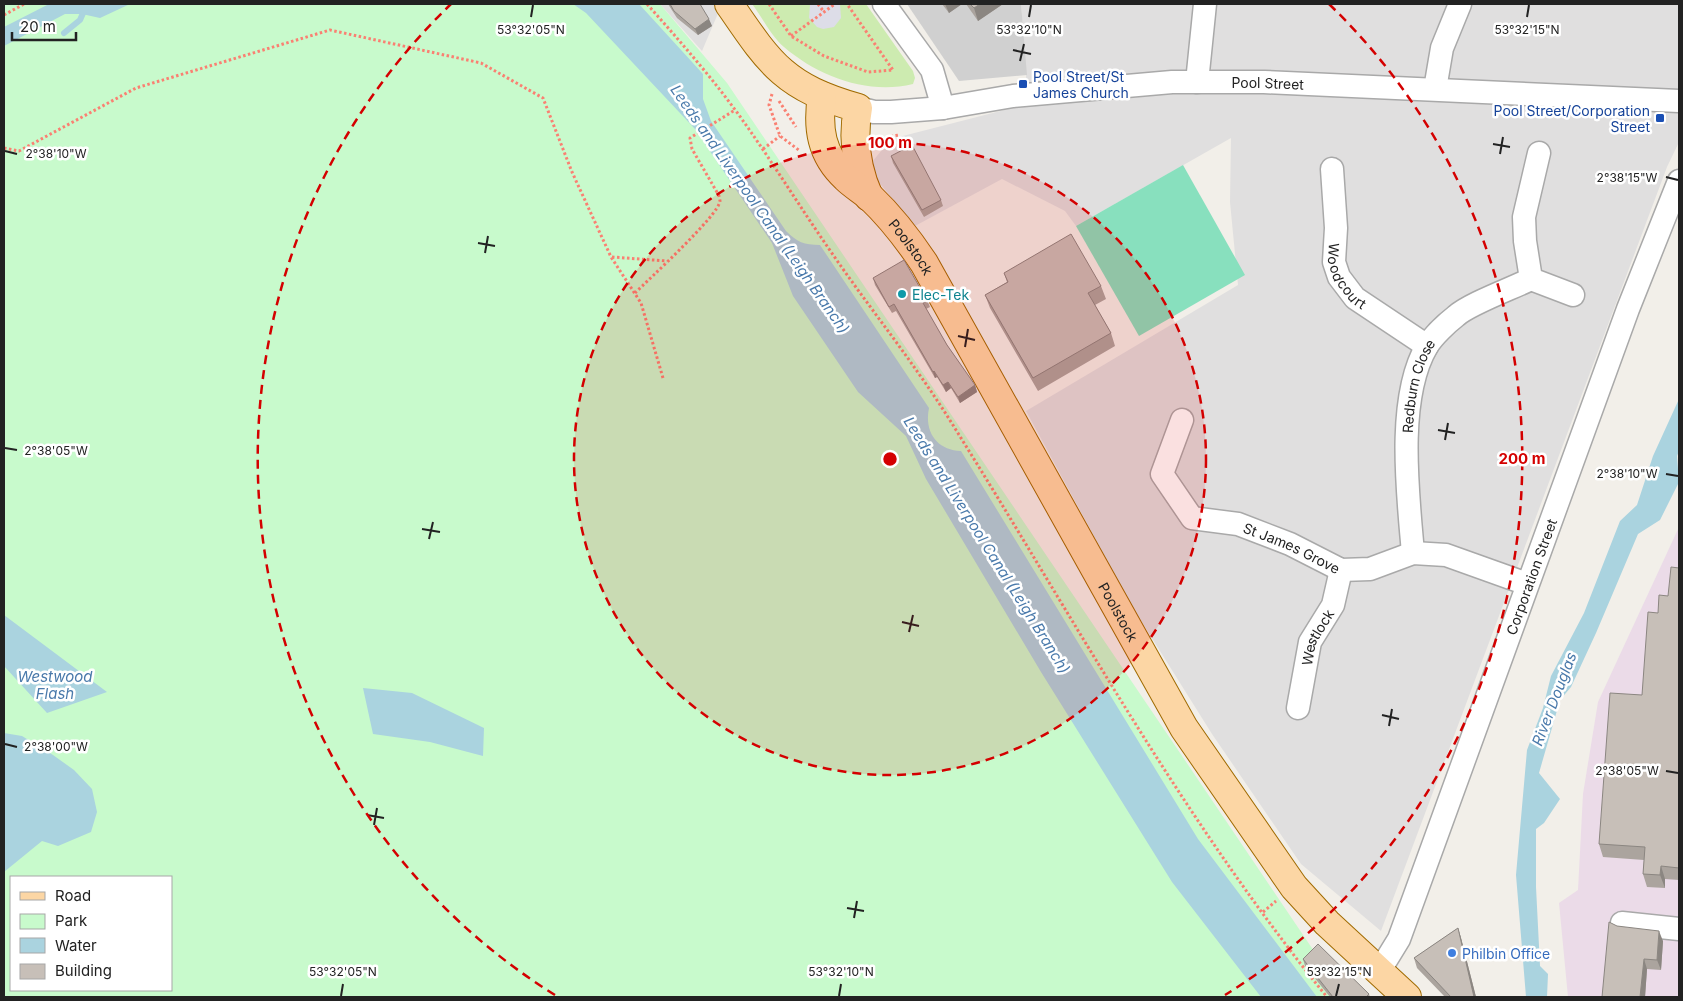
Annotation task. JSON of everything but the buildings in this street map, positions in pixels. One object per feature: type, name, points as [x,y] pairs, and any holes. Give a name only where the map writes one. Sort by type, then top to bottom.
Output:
[{"type":"main road","points":[[728,4],[772,63],[796,83],[822,96],[858,108]]},
{"type":"main road","name":"Poolstock","points":[[822,96],[819,129],[829,159],[845,177],[869,196],[894,222],[924,263],[1184,728],[1294,887],[1327,923],[1407,997]]},
{"type":"main road","name":"Poolstock","points":[[858,108],[855,135],[857,165],[869,196]]},
{"type":"street","points":[[884,4],[932,70],[943,108]]},
{"type":"street","points":[[1197,82],[1205,4]]},
{"type":"street","points":[[1435,88],[1442,48],[1460,4]]},
{"type":"street","name":"Pool Street","points":[[858,108],[874,112],[943,108],[1013,96],[1172,82],[1264,82],[1435,88],[1679,101]]},
{"type":"street","points":[[1539,153],[1524,217],[1525,241],[1531,279],[1574,295]]},
{"type":"street","name":"Woodcourt","points":[[1332,169],[1336,228],[1334,262],[1339,277],[1354,298],[1427,346]]},
{"type":"street","name":"Corporation Street","points":[[1380,970],[1399,940],[1628,309],[1679,181]]},
{"type":"street","name":"Redburn Close","points":[[1413,553],[1406,440],[1415,376],[1427,346],[1457,314],[1531,279]]},
{"type":"street","name":"St James Grove","points":[[1182,420],[1162,474],[1192,518],[1238,524],[1290,544],[1341,570],[1370,569],[1413,553],[1446,555],[1527,584]]},
{"type":"street","name":"Westlock","points":[[1298,708],[1310,642],[1333,605],[1341,570]]},
{"type":"street","points":[[1622,923],[1679,929]]},
{"type":"path","points":[[4,15],[24,4]]},
{"type":"path","points":[[647,4],[700,64],[735,110],[827,246],[955,426],[1119,701],[1204,833],[1326,997]]},
{"type":"path","points":[[769,4],[791,36],[844,65],[868,72],[893,70],[847,4]]},
{"type":"path","points":[[818,4],[824,12]]},
{"type":"path","points":[[791,36],[836,4]]},
{"type":"path","points":[[4,148],[19,151],[136,88],[330,30],[481,63],[543,98],[572,172],[612,257],[642,303],[663,378]]},
{"type":"path","points":[[797,129],[772,90],[769,105],[780,136],[807,156]]},
{"type":"path","points":[[634,293],[703,225],[720,201],[692,149],[690,138],[716,120],[735,110]]},
{"type":"path","points":[[871,150],[893,136],[905,134]]},
{"type":"path","points":[[763,149],[780,136]]},
{"type":"path","points":[[612,257],[667,261]]},
{"type":"shaded area","points":[[660,4],[722,4],[702,51]]},
{"type":"shaded area","points":[[810,4],[840,4],[841,18],[834,27],[823,29],[817,27],[809,18]]},
{"type":"shaded area","points":[[907,4],[1021,4],[1027,75],[959,81]]},
{"type":"shaded area","points":[[1021,4],[1679,4],[1679,142],[1667,167],[1381,931],[1301,864],[1212,734],[1133,608],[1026,411],[1238,285],[1230,202],[1231,138],[1076,226],[1065,211],[1002,179],[915,226],[867,168],[891,139],[1028,104]]},
{"type":"shaded area","points":[[1679,527],[1679,997],[1568,997],[1559,903],[1578,890],[1583,794],[1598,702]]},
{"type":"green space","points":[[4,4],[660,4],[727,83],[1345,997],[4,997]]},
{"type":"green space","points":[[752,4],[866,4],[913,71],[915,78],[913,84],[879,87],[845,81],[828,75],[798,58],[779,43]]},
{"type":"green space","points":[[1183,165],[1245,275],[1139,336],[1076,226]]},
{"type":"water","points":[[49,4],[130,4],[100,18],[82,14],[65,14],[4,46],[4,27]]},
{"type":"water","name":"Leeds and Liverpool Canal (Leigh Branch)","points":[[573,4],[639,4],[703,74],[703,99],[711,121],[786,231],[801,242],[820,245],[929,408],[929,425],[934,438],[945,447],[961,451],[1198,839],[1317,997],[1261,997],[1172,882],[1041,672],[926,479],[906,436],[858,392],[793,296],[772,243],[695,129],[586,13]]},
{"type":"water","name":"River Douglas","points":[[1679,399],[1679,451],[1677,456],[1679,482],[1660,520],[1638,534],[1571,687],[1560,700],[1539,773],[1560,799],[1544,823],[1536,829],[1536,887],[1540,966],[1548,974],[1547,997],[1526,997],[1516,875],[1527,750],[1543,708],[1551,676],[1584,613],[1620,521],[1637,505],[1653,456]]},
{"type":"water","name":"Westwood Flash","points":[[4,615],[107,692],[47,713],[4,666]]},
{"type":"water","points":[[363,688],[412,693],[484,728],[483,756],[430,742],[373,734]]},
{"type":"water","name":"Westwood Flash","points":[[4,733],[22,736],[74,770],[92,789],[97,812],[91,832],[58,846],[42,841],[4,872]]},
{"type":"waterway","points":[[64,33],[80,20],[87,4]]},
{"type":"place","name":"Pool Street/St James Church","points":[[1023,84]]},
{"type":"place","name":"Pool Street/Corporation Street","points":[[1660,118]]},
{"type":"place","name":"Elec-Tek","points":[[902,294]]},
{"type":"place","name":"Philbin Office","points":[[1452,953]]}]
